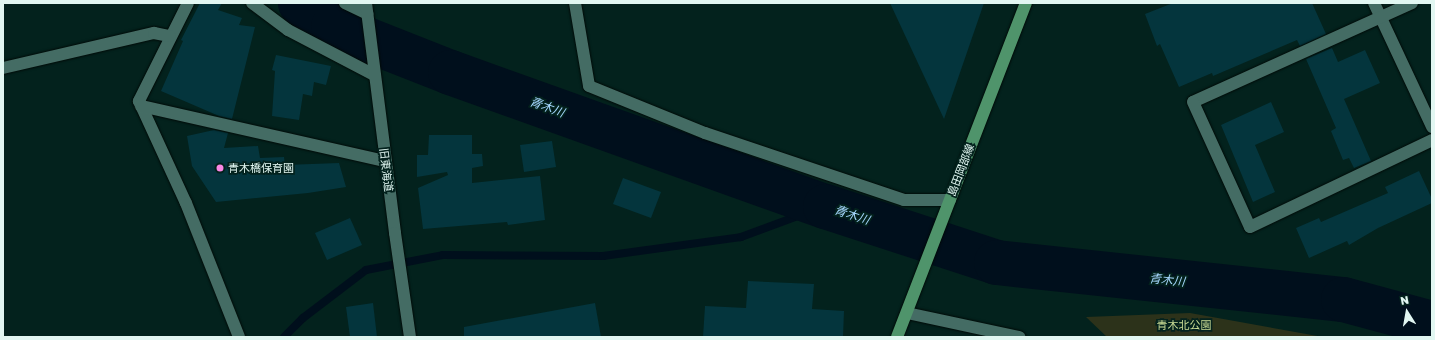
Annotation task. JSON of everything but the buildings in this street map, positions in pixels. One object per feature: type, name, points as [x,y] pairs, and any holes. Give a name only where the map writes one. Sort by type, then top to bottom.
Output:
[{"type":"main road","name":"島田岡部線","points":[[897,337],[1026,3]]},
{"type":"street","points":[[188,3],[170,36],[139,101],[186,203],[239,337]]},
{"type":"street","points":[[252,3],[288,30],[374,75]]},
{"type":"street","points":[[345,3],[367,9]]},
{"type":"street","points":[[575,3],[589,86],[705,133],[904,200],[948,204]]},
{"type":"street","points":[[1374,3],[1432,127]]},
{"type":"street","points":[[1412,3],[1193,102],[1250,227],[1432,140]]},
{"type":"street","name":"旧東海道","points":[[367,9],[385,161],[410,337]]},
{"type":"street","points":[[3,68],[154,34],[170,36]]},
{"type":"street","points":[[141,106],[385,161]]},
{"type":"street","points":[[907,313],[1019,337]]},
{"type":"green space","name":"青木北公園","points":[[1190,313],[1323,337],[1107,337],[1086,317]]},
{"type":"waterway","name":"青木川","points":[[300,3],[333,26],[450,72],[825,206],[996,262],[1343,299],[1432,323]]},
{"type":"waterway","points":[[284,337],[303,318],[366,270],[443,255],[603,256],[741,237],[825,206]]},
{"type":"place","name":"青木橋保育園","points":[[220,168]]}]
